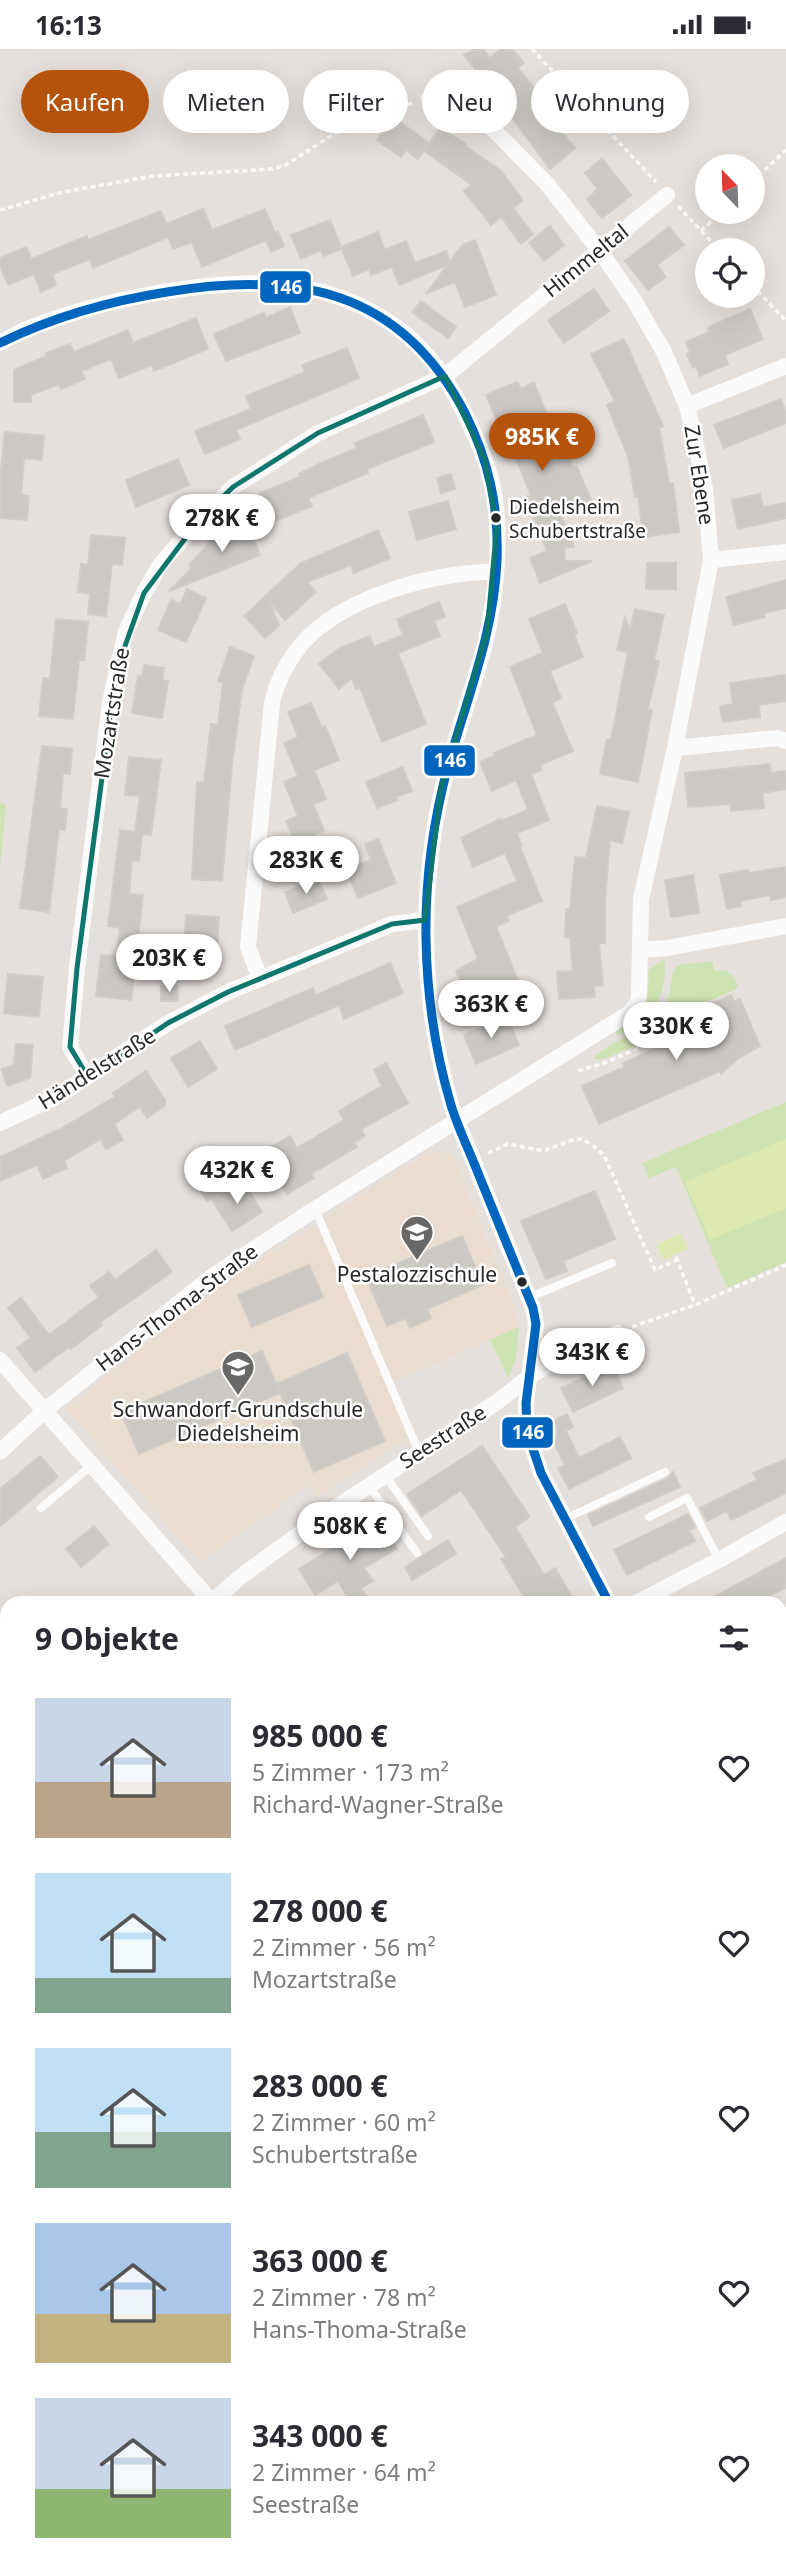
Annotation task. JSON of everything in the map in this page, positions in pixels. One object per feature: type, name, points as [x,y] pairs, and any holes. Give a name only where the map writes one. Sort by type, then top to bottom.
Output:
[{"type":"street","name":"Zur Ebene","points":[[497,133],[547,184],[600,251],[651,327],[687,406],[705,489],[711,560],[675,748],[640,899],[640,950]]},
{"type":"street","name":"Himmeltal","points":[[505,327],[667,195]]},
{"type":"street","points":[[0,343],[59,318],[110,303],[210,285],[290,285],[332,293],[387,319],[409,337],[445,376],[475,432],[492,482],[497,525],[495,572],[482,652],[441,788],[433,835],[425,921],[429,1005],[444,1082],[530,1297],[536,1324],[526,1403],[527,1431],[541,1473],[605,1596]]},
{"type":"street","name":"Mozartstraße","points":[[88,1077],[70,1047],[77,968],[116,671],[126,631],[144,593],[160,565],[199,520],[233,487],[318,433],[445,376],[505,327]]},
{"type":"street","points":[[687,406],[786,366]]},
{"type":"street","points":[[711,560],[786,552]]},
{"type":"street","points":[[260,978],[248,947],[272,703],[285,666],[302,643],[343,612],[411,584],[440,576],[495,572]]},
{"type":"street","points":[[675,748],[783,737]]},
{"type":"street","name":"Händelstraße","points":[[0,1123],[31,1110],[88,1077],[169,1023],[260,978],[392,923],[425,921]]},
{"type":"street","points":[[640,950],[667,948],[786,926]]},
{"type":"street","name":"Hans-Thoma-Straße","points":[[0,1451],[44,1411],[211,1277],[628,1014],[637,1004],[639,995],[640,950]]},
{"type":"street","name":"Seestraße","points":[[217,1596],[369,1486],[497,1402],[529,1377],[551,1363],[617,1333]]},
{"type":"street","points":[[0,1360],[205,1596]]},
{"type":"street","points":[[650,1596],[786,1522]]},
{"type":"lane","points":[[315,1209],[419,1452]]},
{"type":"lane","points":[[530,1297],[611,1263]]},
{"type":"lane","points":[[41,1507],[92,1465]]},
{"type":"lane","points":[[565,1519],[665,1472]]},
{"type":"lane","points":[[386,1475],[428,1536]]},
{"type":"lane","points":[[369,1486],[417,1553]]},
{"type":"lane","points":[[649,1517],[687,1498],[719,1560]]},
{"type":"path","points":[[532,49],[708,238]]},
{"type":"path","points":[[0,210],[63,192],[153,176],[284,166],[390,98],[406,105],[422,100]]},
{"type":"path","points":[[765,170],[786,151]]},
{"type":"path","points":[[701,231],[708,224]]},
{"type":"path","points":[[765,299],[786,321]]},
{"type":"path","points":[[578,1070],[607,1062],[691,1025]]},
{"type":"path","points":[[473,1159],[508,1144],[539,1150],[572,1140],[581,1139],[591,1144],[604,1155],[655,1270],[677,1259],[695,1305]]},
{"type":"path","points":[[617,1333],[695,1305],[786,1265]]},
{"type":"highlighted area","points":[[445,376],[484,458],[497,525],[487,632],[441,788],[425,920],[392,924],[228,992],[168,1023],[88,1077],[70,1047],[77,968],[116,671],[144,593],[199,520],[233,487],[318,433]]},
{"type":"shaded area","name":"Schwandorf-Grundschule Diedelsheim","points":[[438,1151],[453,1156],[513,1304],[519,1327],[389,1384],[412,1436],[317,1497],[308,1485],[200,1562],[66,1409],[217,1287],[428,1153]]},
{"type":"green space","points":[[0,803],[6,804],[0,871]]},
{"type":"green space","points":[[665,958],[663,985],[655,1006],[640,1022],[616,1036],[646,999],[649,970]]},
{"type":"green space","points":[[713,962],[714,971],[725,970],[733,976],[738,986],[735,990],[689,1009],[694,1020],[607,1058],[595,1060],[594,1057],[603,1050],[644,1026],[661,1010],[669,996],[675,968],[679,965]]},
{"type":"green space","points":[[786,1102],[786,1262],[727,1288],[676,1167],[649,1178],[642,1163]]},
{"type":"green space","points":[[786,1139],[786,1208],[710,1240],[685,1182]]},
{"type":"green space","points":[[681,1233],[688,1249],[663,1260],[656,1245]]},
{"type":"green space","points":[[519,1327],[516,1358],[508,1378],[490,1340]]},
{"type":"building","points":[[474,49],[483,49],[490,58],[501,49],[512,49],[524,63],[518,68],[531,84],[531,133],[562,133],[575,148],[550,169],[517,124],[517,70],[476,70],[464,55]]},
{"type":"building","points":[[408,128],[429,143],[418,159],[406,150],[401,157],[377,140],[382,133],[408,133]]},
{"type":"building","points":[[437,133],[448,133],[466,144],[465,146],[500,170],[523,200],[513,208],[533,234],[521,244],[501,217],[491,225],[464,191],[472,185],[424,151]]},
{"type":"building","points":[[602,159],[631,195],[602,218],[587,199],[598,189],[585,173]]},
{"type":"building","points":[[203,209],[212,230],[265,209],[284,246],[271,252],[266,240],[202,267],[192,242],[173,249],[168,237],[93,268],[90,259],[52,274],[56,285],[41,292],[34,274],[8,285],[0,266],[0,258],[26,247],[31,259],[87,236],[88,240],[161,211],[166,224]]},
{"type":"building","points":[[330,220],[342,249],[323,256],[321,250],[301,259],[291,235]]},
{"type":"building","points":[[550,226],[564,245],[544,261],[529,243]]},
{"type":"building","points":[[669,227],[684,245],[657,265],[666,277],[648,290],[625,261]]},
{"type":"building","points":[[378,232],[385,250],[406,241],[415,263],[446,251],[450,262],[462,245],[475,240],[496,295],[465,307],[455,282],[427,293],[447,265],[399,285],[392,267],[371,275],[369,269],[353,276],[341,247]]},
{"type":"building","points":[[594,289],[609,311],[564,343],[548,320]]},
{"type":"building","points":[[421,301],[456,327],[448,338],[412,312]]},
{"type":"building","points":[[290,307],[300,333],[226,361],[214,334],[264,313],[266,318]]},
{"type":"building","points":[[750,309],[763,339],[725,355],[728,364],[700,376],[687,354],[690,352],[686,342],[709,332],[708,328],[712,325]]},
{"type":"building","points":[[196,318],[208,349],[154,371],[152,365],[119,378],[111,359],[81,371],[85,379],[61,389],[59,384],[31,395],[31,402],[14,402],[14,370],[47,356],[46,353],[70,344],[74,352],[128,330],[133,343]]},
{"type":"building","points":[[624,339],[663,426],[659,427],[669,484],[673,483],[679,532],[643,537],[638,496],[635,497],[628,456],[607,405],[615,401],[591,354]]},
{"type":"building","points":[[347,348],[359,378],[236,430],[240,439],[205,454],[195,431],[251,409],[246,396],[305,372],[302,365]]},
{"type":"building","points":[[517,382],[521,389],[534,382],[551,425],[555,423],[573,468],[577,467],[592,502],[561,515],[574,547],[564,548],[565,561],[592,561],[540,583],[530,558],[547,551],[525,498],[531,495],[500,420],[497,421],[486,395]]},
{"type":"building","points":[[781,399],[786,412],[786,423],[724,448],[714,425]]},
{"type":"building","points":[[423,415],[434,442],[367,469],[368,473],[308,498],[312,506],[253,530],[244,509],[264,501],[260,493],[300,477],[299,474],[357,448],[355,443]]},
{"type":"building","points":[[5,432],[44,436],[42,460],[24,458],[21,495],[29,496],[27,520],[0,518],[0,480]]},
{"type":"building","points":[[178,459],[189,485],[136,507],[126,480]]},
{"type":"building","points":[[451,474],[455,489],[441,493],[437,478]]},
{"type":"building","points":[[760,494],[763,507],[786,503],[786,518],[738,529],[732,500]]},
{"type":"building","points":[[448,501],[456,529],[417,540],[409,512]]},
{"type":"building","points":[[247,523],[260,555],[169,591],[192,568],[189,565],[209,544],[207,539]]},
{"type":"building","points":[[378,530],[390,558],[354,573],[351,565],[307,582],[316,592],[285,620],[269,601],[279,625],[265,638],[244,616],[301,563]]},
{"type":"building","points":[[91,535],[125,538],[122,565],[112,564],[106,616],[88,614],[90,594],[78,592],[81,564],[88,565]]},
{"type":"building","points":[[647,563],[676,563],[676,589],[646,589]]},
{"type":"building","points":[[786,580],[786,608],[763,613],[765,617],[734,625],[726,597]]},
{"type":"building","points":[[187,589],[206,598],[186,642],[158,630],[171,600],[180,604]]},
{"type":"building","points":[[439,602],[445,617],[434,621],[440,636],[398,653],[426,724],[382,742],[360,687],[356,689],[352,678],[339,689],[319,664],[340,648],[370,636],[374,647],[403,635],[397,619]]},
{"type":"building","points":[[565,604],[583,657],[550,671],[561,698],[552,702],[573,751],[540,765],[542,770],[531,774],[549,820],[517,833],[542,901],[506,916],[509,921],[496,926],[518,981],[469,1002],[456,971],[478,959],[457,907],[517,881],[505,853],[473,867],[461,838],[500,819],[501,821],[528,810],[516,780],[492,791],[480,762],[495,756],[494,753],[537,735],[510,667],[543,653],[529,619]]},
{"type":"building","points":[[635,609],[664,615],[654,660],[659,661],[648,709],[652,710],[638,782],[600,774],[607,739],[611,740],[628,652],[617,650],[625,617],[630,630]]},
{"type":"building","points":[[56,619],[88,622],[84,660],[79,660],[73,719],[39,716],[43,678],[50,679]]},
{"type":"building","points":[[230,647],[254,656],[242,689],[222,881],[192,879],[197,782],[204,782],[211,724],[218,725],[223,683],[218,681]]},
{"type":"building","points":[[144,665],[164,668],[162,680],[168,681],[162,718],[132,713],[138,676],[142,677]]},
{"type":"building","points":[[786,675],[786,701],[759,705],[760,717],[723,722],[720,706],[733,704],[730,683]]},
{"type":"building","points":[[311,703],[322,728],[325,726],[339,760],[314,770],[326,799],[313,804],[324,831],[295,842],[286,821],[298,816],[284,782],[298,776],[284,743],[298,737],[288,712]]},
{"type":"building","points":[[42,746],[72,749],[70,774],[63,773],[60,808],[67,809],[65,830],[59,829],[49,912],[20,908]]},
{"type":"building","points":[[129,757],[161,760],[151,835],[142,834],[139,861],[132,860],[129,894],[143,895],[131,1000],[96,996],[101,955],[117,956],[120,928],[108,926],[120,830],[135,832],[140,796],[125,795]]},
{"type":"building","points":[[770,764],[771,773],[786,771],[786,789],[762,793],[764,808],[731,811],[730,804],[688,807],[685,773]]},
{"type":"building","points":[[402,767],[412,791],[377,808],[366,782]]},
{"type":"building","points":[[597,806],[629,812],[622,843],[610,840],[605,943],[599,943],[603,985],[594,986],[595,997],[559,999],[557,972],[573,971],[570,937],[565,937],[566,909],[570,909],[575,857],[586,858]]},
{"type":"building","points":[[378,839],[396,883],[358,898],[346,870],[371,860],[365,844]]},
{"type":"building","points":[[786,867],[786,897],[771,900],[770,895],[740,901],[741,906],[727,909],[720,875]]},
{"type":"building","points":[[693,875],[699,913],[671,917],[665,880]]},
{"type":"building","points":[[318,879],[327,899],[293,913],[285,892]]},
{"type":"building","points":[[186,915],[219,917],[217,951],[184,949]]},
{"type":"building","points":[[390,963],[403,993],[344,1019],[339,1005],[235,1050],[225,1026],[313,988],[316,995]]},
{"type":"building","points":[[8,974],[43,977],[39,1017],[4,1013]]},
{"type":"building","points":[[161,986],[177,986],[178,1001],[161,1001]]},
{"type":"building","points":[[731,995],[734,1002],[740,999],[760,1046],[739,1058],[721,1074],[720,1071],[599,1124],[582,1086],[625,1067],[623,1063],[697,1030],[700,1017],[697,1010]]},
{"type":"building","points":[[507,1017],[519,1045],[476,1064],[464,1035]]},
{"type":"building","points":[[200,1041],[217,1069],[188,1087],[171,1058]]},
{"type":"building","points":[[16,1044],[33,1045],[30,1078],[7,1086],[2,1069],[14,1065]]},
{"type":"building","points":[[386,1063],[408,1103],[361,1129],[365,1136],[354,1142],[357,1147],[311,1174],[314,1178],[287,1194],[277,1176],[285,1171],[271,1147],[290,1136],[297,1148],[344,1120],[339,1111],[382,1086],[374,1070]]},
{"type":"building","points":[[146,1071],[165,1100],[165,1106],[147,1118],[140,1107],[114,1124],[123,1140],[106,1149],[101,1139],[64,1161],[67,1168],[43,1179],[37,1165],[0,1181],[0,1157],[60,1129],[115,1097],[113,1093]]},
{"type":"building","points":[[211,1173],[223,1191],[207,1201],[196,1183]]},
{"type":"building","points":[[243,1181],[262,1212],[232,1231],[212,1200]]},
{"type":"building","points":[[595,1191],[615,1239],[563,1261],[567,1271],[546,1279],[521,1221]]},
{"type":"building","points":[[462,1236],[483,1285],[427,1309],[431,1318],[410,1328],[406,1318],[387,1326],[366,1277]]},
{"type":"building","points":[[156,1250],[172,1272],[100,1322],[102,1325],[71,1349],[69,1347],[35,1372],[17,1348],[31,1338],[8,1308],[21,1298],[49,1335],[99,1297],[90,1286],[109,1272],[115,1280]]},
{"type":"building","points":[[309,1265],[323,1297],[252,1327],[238,1295]]},
{"type":"building","points":[[262,1351],[280,1393],[139,1454],[121,1412]]},
{"type":"building","points":[[347,1353],[385,1441],[314,1472],[276,1384]]},
{"type":"building","points":[[612,1364],[623,1388],[573,1412],[561,1388]]},
{"type":"building","points":[[567,1414],[573,1427],[566,1431],[579,1458],[620,1437],[631,1458],[569,1489],[558,1468],[565,1465],[551,1437],[558,1434],[552,1421]]},
{"type":"building","points":[[482,1446],[530,1517],[515,1527],[544,1575],[555,1568],[571,1596],[524,1596],[501,1559],[506,1557],[461,1490],[422,1516],[407,1494]]},
{"type":"building","points":[[40,1456],[58,1477],[0,1526],[0,1489]]},
{"type":"building","points":[[786,1459],[786,1493],[731,1520],[727,1511],[707,1521],[700,1508],[757,1480],[753,1473]]},
{"type":"building","points":[[673,1472],[680,1487],[593,1526],[588,1515],[668,1478]]},
{"type":"building","points":[[688,1514],[695,1527],[689,1530],[695,1541],[627,1575],[614,1550]]},
{"type":"building","points":[[377,1516],[397,1549],[364,1568],[373,1581],[361,1588],[366,1596],[347,1596],[338,1581],[315,1595],[299,1569],[360,1531],[358,1527]]},
{"type":"building","points":[[94,1526],[109,1544],[81,1567],[66,1549]]},
{"type":"building","points":[[448,1540],[456,1554],[412,1580],[405,1567]]},
{"type":"building","points":[[786,1558],[786,1588],[770,1596],[716,1596]]},
{"type":"transit line","name":"146","points":[[0,343],[61,318],[145,296],[214,286],[258,284],[300,288],[340,298],[376,314],[409,338],[439,371],[465,413],[491,485],[497,561],[485,640],[448,766],[434,830],[426,917],[430,1002],[440,1064],[454,1114],[533,1308],[536,1324],[526,1403],[527,1431],[541,1473],[605,1596]]},
{"type":"place","name":"Diedelsheim Schubertstraße","points":[[496,518]]},
{"type":"place","name":"Pestalozzischule","points":[[417,1262]]},
{"type":"place","name":"Schwandorf-Grundschule Diedelsheim","points":[[238,1397]]}]
